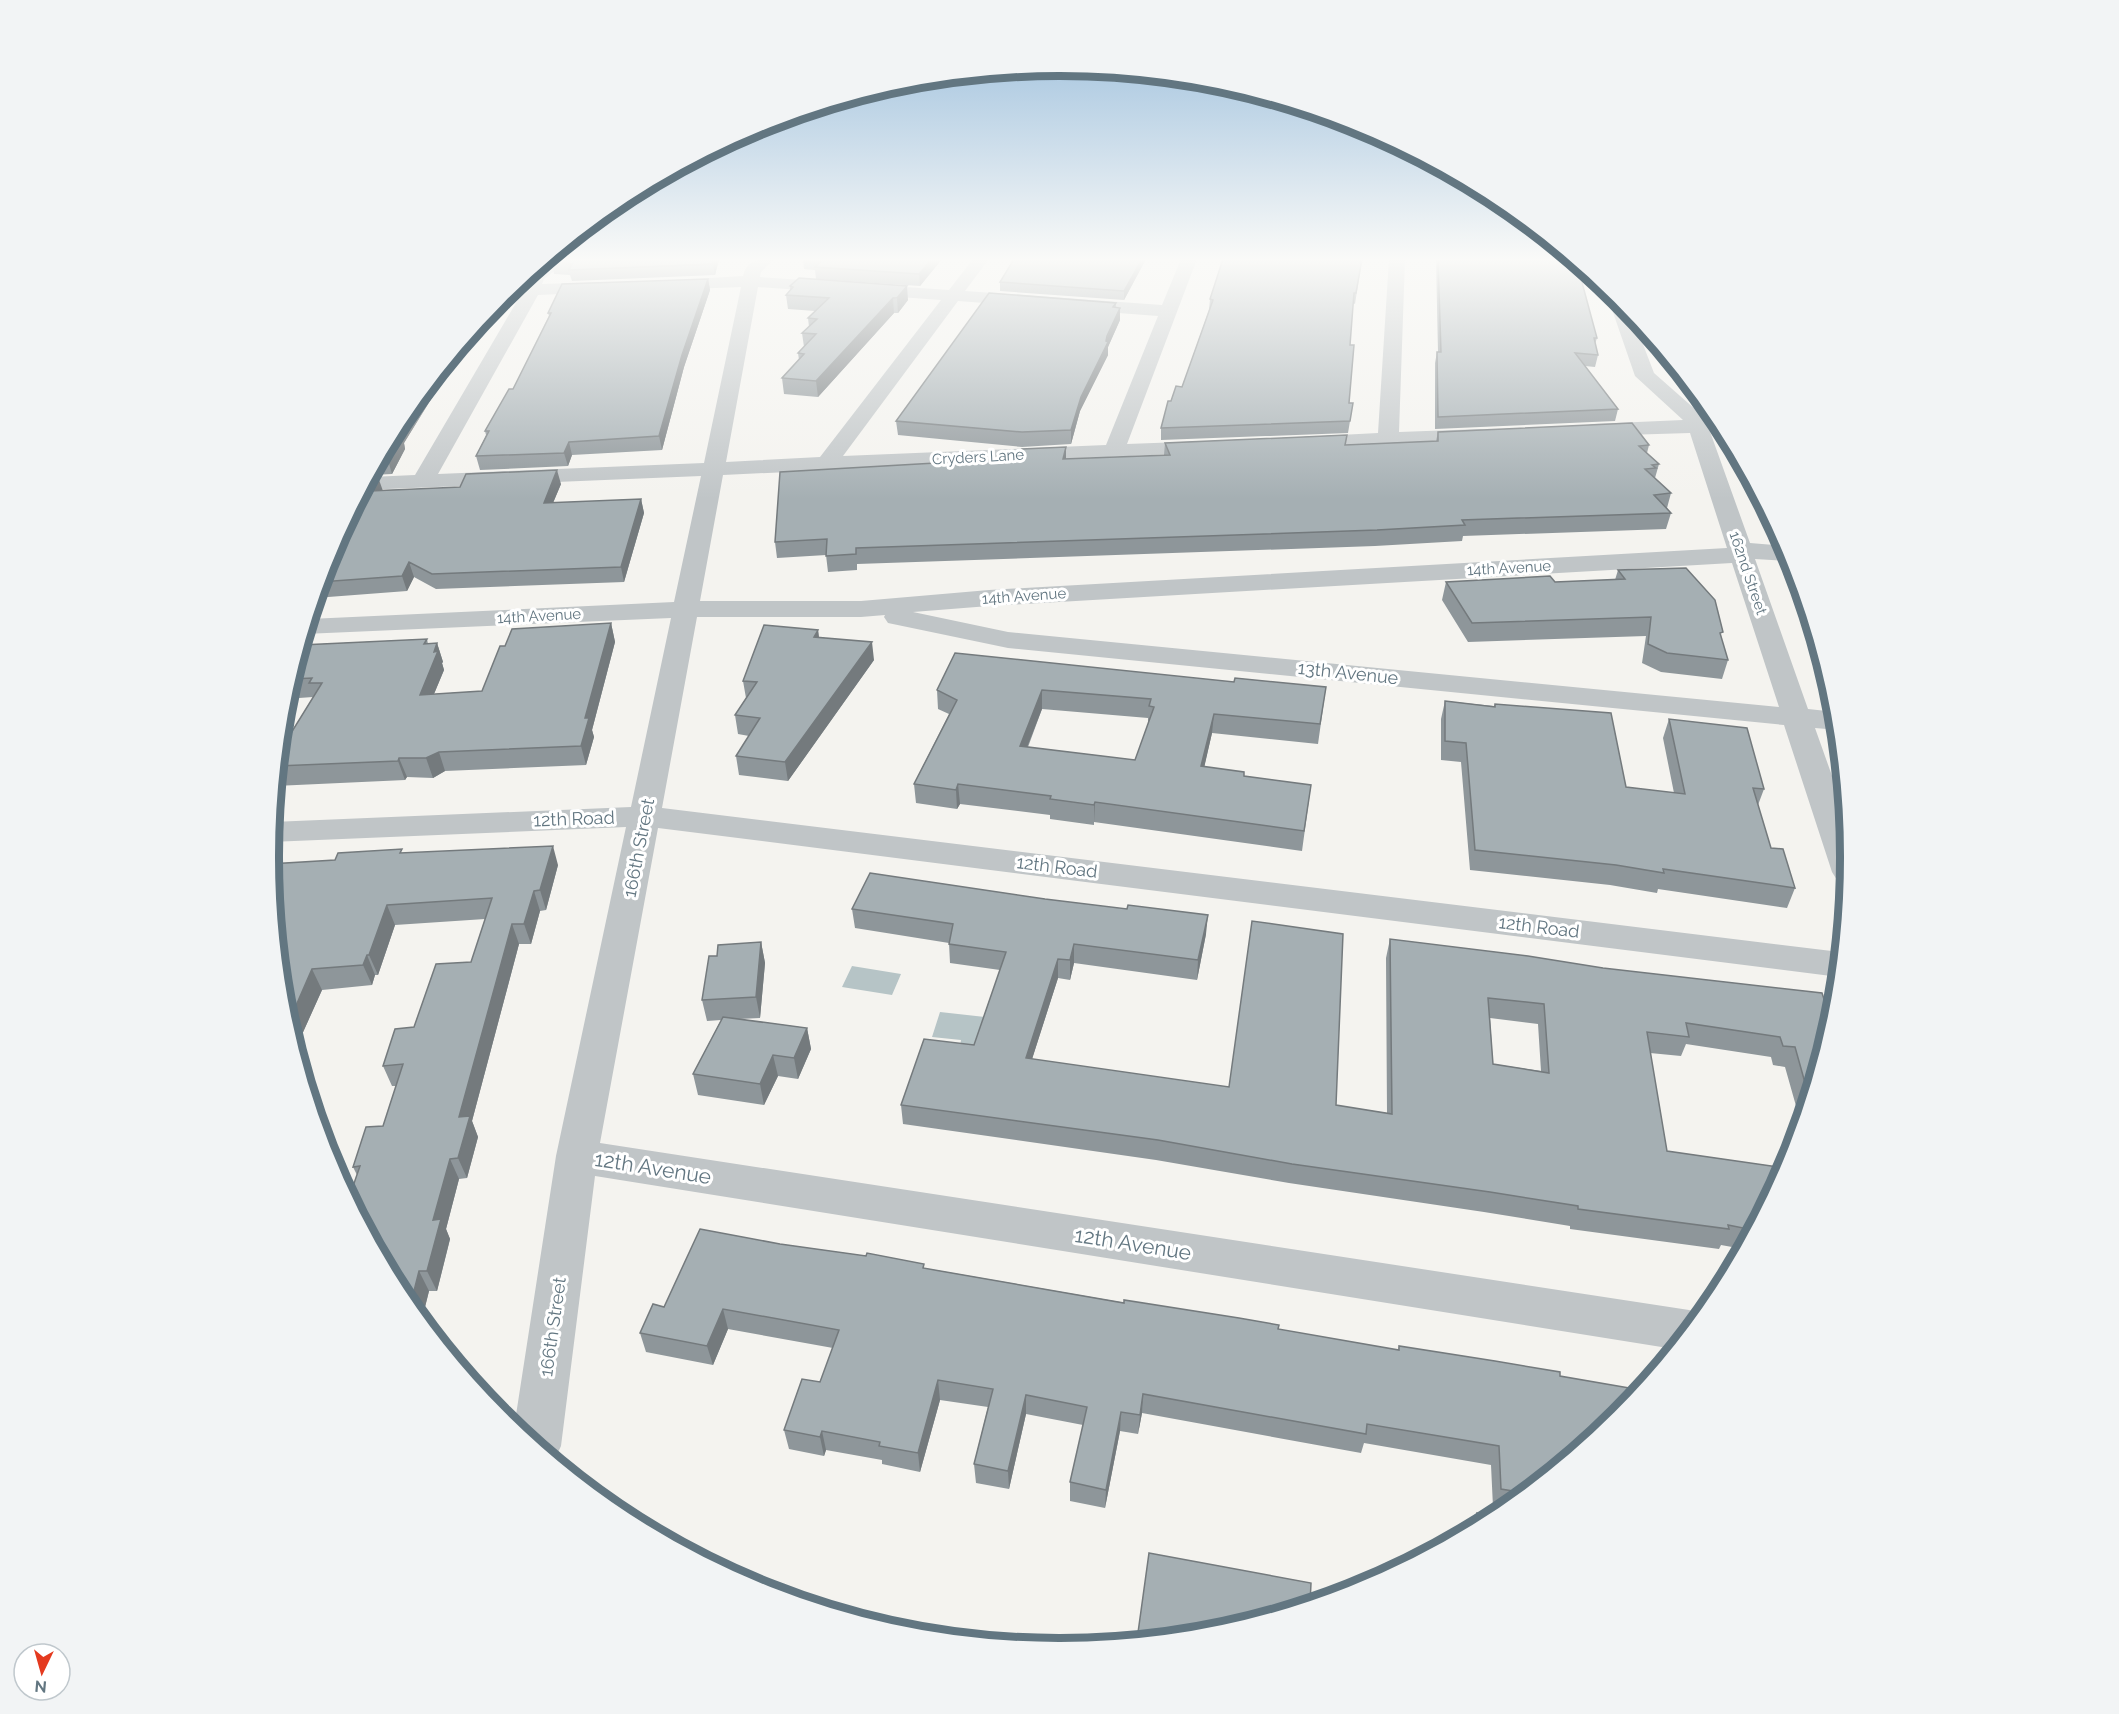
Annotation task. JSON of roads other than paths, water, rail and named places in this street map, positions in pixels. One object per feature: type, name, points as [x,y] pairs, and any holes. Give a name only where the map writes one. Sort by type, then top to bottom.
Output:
[{"type":"street","points":[[423,481],[503,339]]},
{"type":"street","name":"166th Street","points":[[537,1437],[577,1156],[740,339]]},
{"type":"street","points":[[826,464],[922,339]]},
{"type":"street","points":[[1114,451],[1158,339]]},
{"type":"street","points":[[1388,439],[1393,339]]},
{"type":"street","name":"162nd Street","points":[[1632,339],[1645,376],[1689,414],[1698,426],[1839,844]]},
{"type":"street","points":[[1663,391],[1684,389]]},
{"type":"street","points":[[1567,431],[1698,426]]},
{"type":"street","points":[[1281,444],[1496,434]]},
{"type":"street","name":"Cryders Lane","points":[[375,484],[1233,446]]},
{"type":"street","name":"14th Avenue","points":[[314,627],[686,609],[861,609],[1000,597],[1741,552],[1779,554]]},
{"type":"street","name":"13th Avenue","points":[[861,609],[1008,640],[1828,721]]},
{"type":"street","name":"12th Road","points":[[280,832],[645,816],[1832,964]]},
{"type":"street","name":"12th Avenue","points":[[577,1156],[1681,1330]]}]
